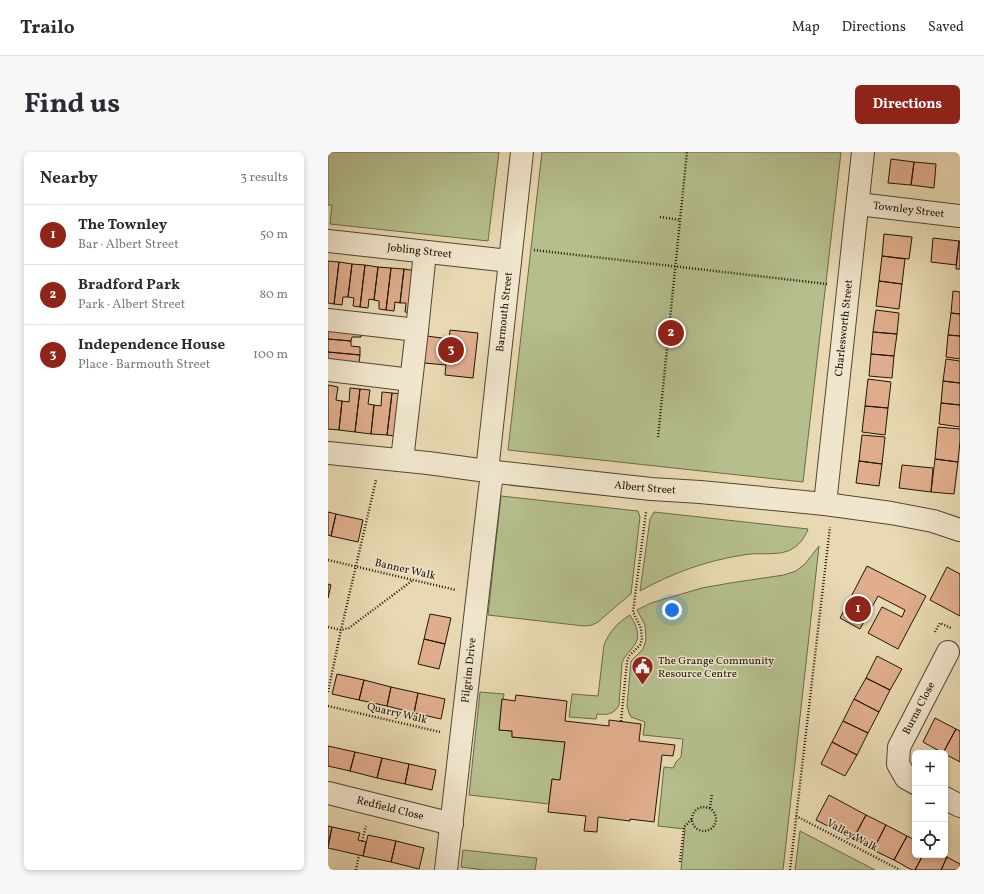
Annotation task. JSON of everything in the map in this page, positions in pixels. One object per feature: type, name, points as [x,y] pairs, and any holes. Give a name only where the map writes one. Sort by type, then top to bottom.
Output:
[{"type":"street","name":"Barmouth Street","points":[[490,471],[522,152]]},
{"type":"street","name":"Charlesworth Street","points":[[829,505],[849,286],[864,152]]},
{"type":"street","name":"Townley Street","points":[[858,204],[960,216]]},
{"type":"street","name":"Jobling Street","points":[[328,241],[425,252],[511,254]]},
{"type":"street","points":[[402,460],[425,252]]},
{"type":"street","points":[[328,320],[417,330]]},
{"type":"street","points":[[328,370],[411,380]]},
{"type":"street","name":"Albert Street","points":[[328,453],[644,488],[829,505],[891,513],[933,521],[960,530]]},
{"type":"street","name":"Pilgrim Drive","points":[[446,870],[490,488],[490,471]]},
{"type":"street","name":"Burns Close","points":[[912,781],[906,778],[898,764],[899,747],[948,652]]},
{"type":"street","name":"Redfield Close","points":[[328,793],[452,824]]},
{"type":"street","points":[[948,800],[960,806]]},
{"type":"path","points":[[658,437],[688,152]]},
{"type":"path","points":[[660,217],[680,220]]},
{"type":"path","points":[[511,254],[676,267],[849,286]]},
{"type":"path","points":[[328,692],[381,458]]},
{"type":"path","points":[[790,870],[829,505]]},
{"type":"path","points":[[622,721],[626,662],[629,656],[640,645],[642,640],[641,628],[634,612],[647,509]]},
{"type":"path","name":"Banner Walk","points":[[328,560],[478,595]]},
{"type":"path","points":[[328,627],[341,630],[349,628],[413,580]]},
{"type":"path","name":"Quarry Walk","points":[[328,706],[462,736]]},
{"type":"path","points":[[710,808],[712,794]]},
{"type":"path","points":[[680,862],[684,827],[692,819],[698,808],[710,808],[717,817],[716,825],[706,831],[701,831],[695,827],[692,819]]},
{"type":"path","name":"Valley Walk","points":[[796,816],[900,870]]},
{"type":"path","points":[[356,870],[359,855]]},
{"type":"green space","points":[[328,152],[499,152],[488,241],[330,224],[332,205],[328,205]]},
{"type":"green space","points":[[542,152],[841,152],[803,482],[508,450]]},
{"type":"green space","points":[[501,496],[638,511],[640,517],[631,594],[598,622],[592,625],[584,626],[488,615]]},
{"type":"green space","points":[[654,512],[808,529],[801,542],[788,551],[749,554],[702,564],[677,573],[640,591],[650,519]]},
{"type":"green space","points":[[819,546],[783,870],[681,870],[685,829],[658,826],[664,767],[673,768],[681,757],[683,739],[643,735],[645,722],[631,717],[627,706],[631,661],[643,649],[646,640],[645,625],[637,610],[651,603],[702,588],[784,575],[796,571],[805,564]]},
{"type":"green space","points":[[630,615],[636,626],[638,635],[636,643],[625,656],[622,663],[619,705],[615,711],[610,714],[597,714],[596,719],[569,717],[572,694],[598,696],[604,645],[614,628]]},
{"type":"green space","points":[[480,692],[504,694],[499,730],[512,731],[512,737],[565,742],[560,780],[552,779],[549,804],[469,795]]},
{"type":"green space","points":[[800,831],[875,870],[795,870]]},
{"type":"green space","points":[[463,850],[537,858],[535,870],[484,870],[461,867]]},
{"type":"building","points":[[891,159],[914,162],[911,185],[888,183]]},
{"type":"building","points":[[914,162],[936,164],[934,188],[911,185]]},
{"type":"building","points":[[884,234],[912,237],[909,259],[882,256]]},
{"type":"building","points":[[933,238],[959,241],[956,265],[931,262]]},
{"type":"building","points":[[959,241],[960,269],[956,269]]},
{"type":"building","points":[[882,256],[905,259],[902,284],[879,281]]},
{"type":"building","points":[[328,261],[339,262],[334,304],[328,303]]},
{"type":"building","points":[[339,262],[352,264],[348,297],[343,297],[342,305],[334,304]]},
{"type":"building","points":[[352,264],[365,265],[360,307],[353,306],[354,298],[348,297]]},
{"type":"building","points":[[365,265],[378,267],[374,300],[369,299],[368,308],[360,307]]},
{"type":"building","points":[[378,267],[391,268],[386,310],[379,309],[379,301],[374,300]]},
{"type":"building","points":[[391,268],[404,269],[400,303],[395,302],[394,311],[386,310]]},
{"type":"building","points":[[404,269],[417,271],[412,313],[405,312],[406,303],[400,303]]},
{"type":"building","points":[[879,281],[902,284],[899,309],[876,306]]},
{"type":"building","points":[[953,291],[960,292],[960,314],[951,313]]},
{"type":"building","points":[[876,310],[899,313],[897,334],[873,332]]},
{"type":"building","points":[[951,313],[960,314],[960,336],[948,335]]},
{"type":"building","points":[[328,326],[362,329],[361,337],[352,337],[351,341],[328,339]]},
{"type":"building","points":[[450,330],[478,333],[473,378],[445,375],[446,365],[424,363],[427,336],[449,339]]},
{"type":"building","points":[[873,332],[897,334],[894,356],[871,354]]},
{"type":"building","points":[[948,335],[960,336],[960,359],[946,357]]},
{"type":"building","points":[[328,339],[351,341],[351,346],[360,347],[360,355],[328,352]]},
{"type":"building","points":[[328,352],[360,355],[359,363],[328,365]]},
{"type":"building","points":[[871,354],[894,356],[892,378],[869,376]]},
{"type":"building","points":[[946,359],[960,361],[960,383],[943,381]]},
{"type":"building","points":[[868,379],[891,382],[888,408],[865,406]]},
{"type":"building","points":[[943,381],[960,383],[960,405],[941,403]]},
{"type":"building","points":[[328,385],[338,387],[336,400],[342,401],[339,430],[328,429]]},
{"type":"building","points":[[350,388],[360,389],[355,432],[339,430],[342,401],[349,402]]},
{"type":"building","points":[[360,389],[370,390],[368,404],[374,405],[371,434],[355,432]]},
{"type":"building","points":[[382,392],[392,393],[387,435],[371,434],[374,405],[381,406]]},
{"type":"building","points":[[392,393],[402,394],[403,437],[387,435]]},
{"type":"building","points":[[941,403],[960,405],[960,427],[939,424]]},
{"type":"building","points":[[865,406],[888,408],[885,435],[862,432]]},
{"type":"building","points":[[938,427],[960,429],[958,462],[935,459]]},
{"type":"building","points":[[862,435],[885,437],[882,464],[859,461]]},
{"type":"building","points":[[935,459],[958,462],[954,494],[931,492]]},
{"type":"building","points":[[859,461],[882,464],[879,486],[856,483]]},
{"type":"building","points":[[902,465],[933,468],[931,492],[899,488]]},
{"type":"building","points":[[328,512],[336,514],[331,536],[328,535]]},
{"type":"building","points":[[336,514],[363,520],[358,542],[331,536]]},
{"type":"building","points":[[867,566],[926,596],[898,649],[868,633],[882,607],[902,617],[905,610],[878,596],[860,629],[840,618]]},
{"type":"building","points":[[947,567],[960,574],[960,616],[930,600]]},
{"type":"building","points":[[328,584],[331,585],[328,598]]},
{"type":"building","points":[[430,614],[451,618],[445,644],[424,639]]},
{"type":"building","points":[[424,639],[445,644],[439,669],[418,664]]},
{"type":"building","points":[[877,656],[902,669],[890,690],[866,678]]},
{"type":"building","points":[[337,674],[364,680],[359,700],[332,694]]},
{"type":"building","points":[[866,678],[890,690],[879,712],[854,699]]},
{"type":"building","points":[[364,680],[391,687],[387,706],[359,700]]},
{"type":"building","points":[[391,687],[418,693],[414,713],[387,706]]},
{"type":"building","points":[[418,693],[445,699],[441,719],[414,713]]},
{"type":"building","points":[[516,695],[567,701],[565,721],[609,726],[609,720],[641,724],[639,741],[675,745],[673,756],[662,755],[654,822],[598,817],[597,832],[584,831],[586,816],[548,812],[552,779],[560,780],[565,742],[512,737],[512,731],[499,730],[502,699],[515,701]]},
{"type":"building","points":[[854,699],[879,712],[868,733],[843,721]]},
{"type":"building","points":[[935,718],[956,729],[945,750],[938,750],[923,742]]},
{"type":"building","points":[[843,721],[868,733],[857,755],[832,742]]},
{"type":"building","points":[[956,729],[960,731],[960,762],[948,756],[948,750],[945,750]]},
{"type":"building","points":[[832,742],[857,755],[845,776],[821,764]]},
{"type":"building","points":[[328,746],[355,752],[350,771],[328,766]]},
{"type":"building","points":[[355,752],[382,758],[377,778],[350,771]]},
{"type":"building","points":[[382,758],[409,764],[405,784],[377,778]]},
{"type":"building","points":[[409,764],[436,770],[432,790],[405,784]]},
{"type":"building","points":[[829,795],[866,815],[853,839],[816,820]]},
{"type":"building","points":[[866,815],[886,825],[873,850],[853,839]]},
{"type":"building","points":[[886,825],[907,836],[894,860],[873,850]]},
{"type":"building","points":[[328,826],[332,827],[328,845]]},
{"type":"building","points":[[332,827],[360,833],[358,840],[366,842],[363,856],[328,848]]},
{"type":"building","points":[[368,835],[396,841],[391,862],[363,856]]},
{"type":"building","points":[[907,836],[912,838],[912,858],[921,858],[915,870],[912,870],[894,860]]},
{"type":"building","points":[[396,841],[424,848],[419,869],[391,862]]},
{"type":"building","points":[[921,858],[947,858],[941,870],[915,870]]},
{"type":"building","points":[[947,858],[960,864],[960,870],[941,870]]},
{"type":"place","name":"Bradford Park","points":[[671,333]]},
{"type":"place","name":"Independence House","points":[[451,350]]},
{"type":"place","name":"The Townley","points":[[858,609]]},
{"type":"place","name":"The Grange Community Resource Centre","points":[[642,686]]}]
